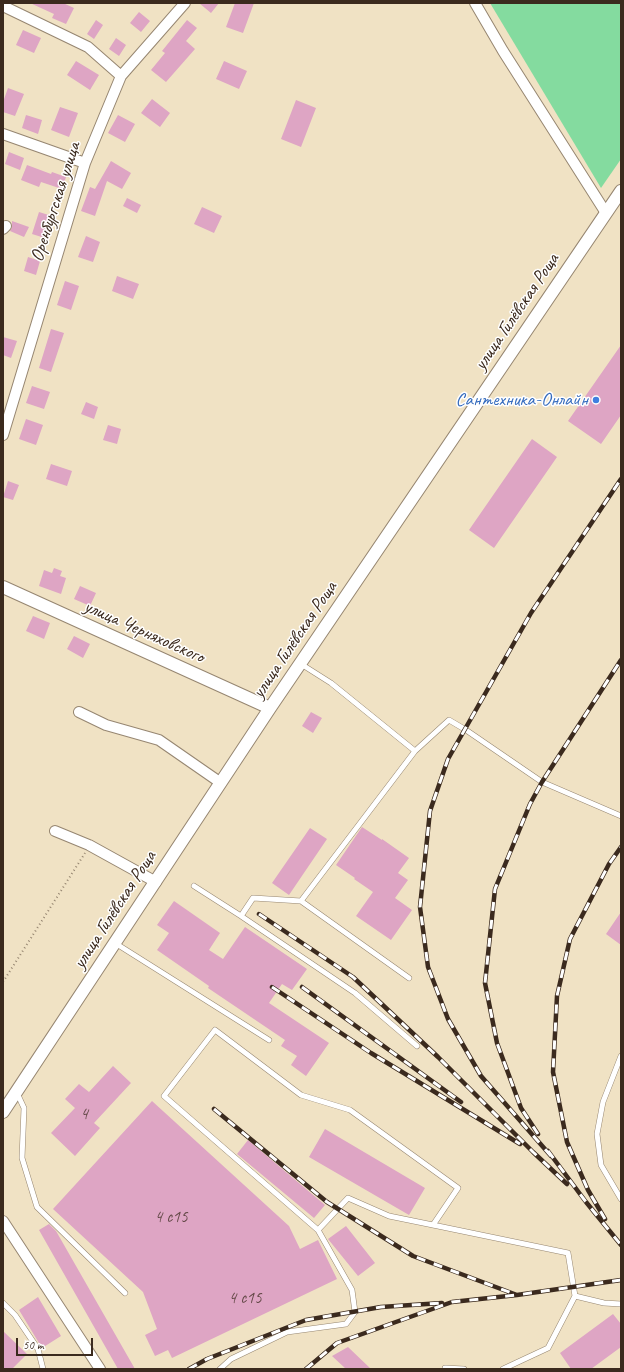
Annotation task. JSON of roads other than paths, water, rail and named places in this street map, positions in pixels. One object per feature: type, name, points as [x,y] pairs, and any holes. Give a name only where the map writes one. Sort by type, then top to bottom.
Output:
[{"type":"street","name":"Оренбургская улица","points":[[3,435],[85,163],[121,76],[185,3]]},
{"type":"street","points":[[475,3],[503,51],[606,213]]},
{"type":"street","points":[[3,6],[88,47],[121,76]]},
{"type":"street","points":[[3,134],[85,163]]},
{"type":"street","name":"улица Гилёвская Роща","points":[[3,1112],[270,708],[621,191]]},
{"type":"street","name":"улица Черняховского","points":[[3,587],[270,708]]},
{"type":"street","points":[[79,712],[106,725],[159,740],[221,783]]},
{"type":"street","points":[[54,831],[89,845],[156,882]]},
{"type":"street","points":[[3,1221],[100,1369]]},
{"type":"lane","points":[[301,664],[331,683],[415,751]]},
{"type":"lane","points":[[301,901],[415,751],[449,720],[542,782],[621,816]]},
{"type":"lane","points":[[194,886],[355,993],[417,1046]]},
{"type":"lane","points":[[241,916],[253,898],[301,901],[409,978]]},
{"type":"lane","points":[[115,943],[269,1040]]},
{"type":"lane","points":[[220,1369],[230,1359],[288,1332],[346,1324],[355,1312],[352,1290],[318,1230],[164,1096],[215,1030],[301,1095],[350,1110],[458,1188],[433,1225]]},
{"type":"lane","points":[[621,1056],[603,1102],[597,1134],[601,1165],[621,1199]]},
{"type":"lane","points":[[16,1093],[24,1108],[22,1158],[37,1207],[124,1293]]},
{"type":"lane","points":[[318,1230],[348,1198],[389,1216],[568,1253],[575,1296],[548,1348],[503,1369]]},
{"type":"lane","points":[[575,1296],[604,1303],[621,1304]]},
{"type":"lane","points":[[3,1303],[14,1315],[38,1349],[43,1369]]},
{"type":"lane","points":[[445,1368],[464,1369]]},
{"type":"railway","points":[[551,1156],[481,1076],[448,1019],[428,967],[420,907],[430,811],[448,759],[531,613],[621,479]]},
{"type":"railway","points":[[538,1134],[521,1108],[497,1043],[485,983],[495,889],[530,804],[542,782],[621,660]]},
{"type":"railway","points":[[605,1219],[588,1190],[567,1142],[553,1072],[557,996],[570,939],[609,864],[621,847]]},
{"type":"railway","points":[[259,914],[353,977],[438,1057],[567,1184]]},
{"type":"railway","points":[[272,987],[371,1053],[520,1144]]},
{"type":"railway","points":[[302,987],[461,1102]]},
{"type":"railway","points":[[214,1109],[327,1202],[413,1256],[517,1295]]},
{"type":"railway","points":[[548,1151],[586,1202],[621,1245]]},
{"type":"railway","points":[[306,1369],[337,1343],[452,1302],[517,1295],[621,1280]]},
{"type":"railway","points":[[189,1369],[207,1359],[306,1320],[381,1307],[442,1303]]},
{"type":"place","name":"Сантехника-Онлайн","points":[[596,400]]}]
